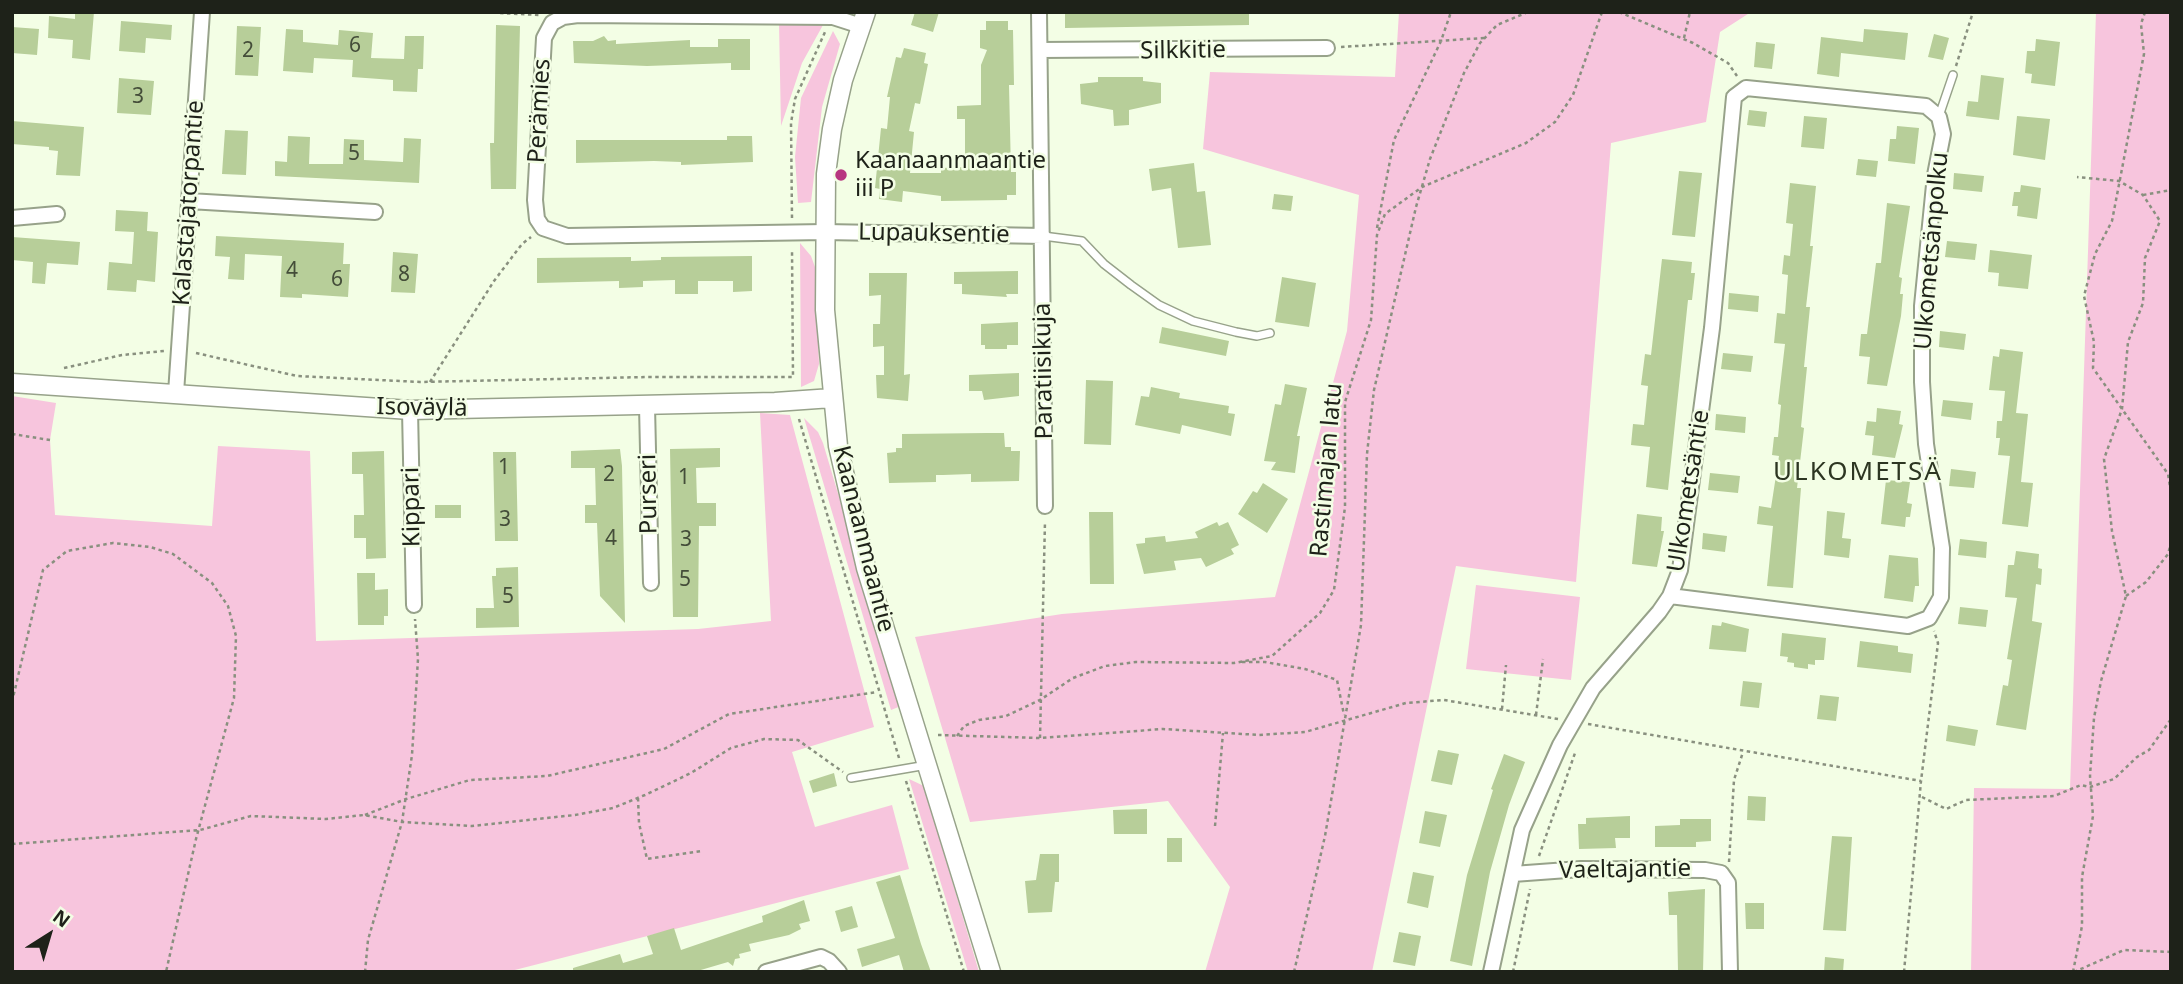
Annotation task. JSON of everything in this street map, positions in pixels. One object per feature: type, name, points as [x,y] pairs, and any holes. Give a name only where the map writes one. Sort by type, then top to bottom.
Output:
[{"type":"street","name":"Kalastajatorpantie","points":[[176,393],[202,12]]},
{"type":"street","name":"Paratiisikuja","points":[[1039,12],[1045,506]]},
{"type":"street","points":[[563,17],[864,19]]},
{"type":"street","name":"Perämies","points":[[542,228],[537,219],[535,200],[544,38],[552,23],[563,17]]},
{"type":"street","name":"Kaanaanmaantie","points":[[864,19],[832,129],[825,232],[825,310],[832,398],[850,508],[991,972]]},
{"type":"street","name":"Silkkitie","points":[[1040,50],[1327,48]]},
{"type":"street","name":"Ulkometsänpolku","points":[[1740,92],[1746,88],[1926,106],[1938,117],[1944,134],[1935,175],[1922,306],[1926,444],[1942,548],[1941,597],[1929,618]]},
{"type":"street","name":"Ulkometsäntie","points":[[1491,972],[1522,830],[1534,800],[1572,722],[1593,688],[1670,596],[1685,541],[1712,328],[1721,211],[1734,97],[1740,92]]},
{"type":"street","points":[[189,201],[375,212]]},
{"type":"street","points":[[12,218],[57,214]]},
{"type":"street","points":[[542,228],[567,236],[825,232]]},
{"type":"street","name":"Lupauksentie","points":[[825,232],[1043,236]]},
{"type":"street","name":"Isoväylä","points":[[12,383],[410,410],[647,406],[832,398]]},
{"type":"street","name":"Purseri","points":[[647,406],[651,583]]},
{"type":"street","name":"Kippari","points":[[410,410],[414,605]]},
{"type":"street","points":[[1670,596],[1908,626],[1929,618]]},
{"type":"street","name":"Vaeltajantie","points":[[1513,874],[1595,869],[1705,870],[1721,873],[1728,883],[1730,972]]},
{"type":"street","points":[[766,972],[821,957],[839,972]]},
{"type":"lane","points":[[1938,117],[1953,75]]},
{"type":"lane","points":[[1043,236],[1082,241],[1104,264],[1140,291],[1193,321],[1236,332],[1257,335],[1270,333]]},
{"type":"lane","points":[[851,778],[928,764]]},
{"type":"path","points":[[479,12],[563,17]]},
{"type":"path","points":[[1377,235],[1394,140],[1441,41],[1451,12]]},
{"type":"path","points":[[1294,972],[1325,836],[1361,625],[1368,429],[1374,390],[1422,187],[1464,72],[1484,38],[1497,25],[1528,12]]},
{"type":"path","name":"Rastimajan latu","points":[[957,736],[964,726],[979,720],[1006,716],[1040,700],[1073,677],[1105,666],[1136,662],[1234,663],[1272,656],[1320,613],[1334,590],[1345,507],[1345,402],[1371,320],[1377,235],[1385,214],[1392,206],[1422,187],[1526,143],[1555,122],[1573,95],[1602,12]]},
{"type":"path","points":[[1619,12],[1684,38],[1728,62],[1739,79],[1740,92]]},
{"type":"path","points":[[1684,38],[1690,12]]},
{"type":"path","points":[[1953,75],[1973,12]]},
{"type":"path","points":[[2145,12],[2141,24],[2144,54],[2112,221],[2095,254],[2084,296],[2094,342],[2093,368],[2168,474],[2171,493]]},
{"type":"path","points":[[833,17],[795,99],[791,122],[795,400],[803,439],[877,692],[964,972]]},
{"type":"path","points":[[1327,48],[1484,38]]},
{"type":"path","points":[[2073,972],[2082,926],[2082,877],[2093,816],[2091,787],[2094,718],[2101,681],[2126,596],[2112,531],[2104,459],[2122,409],[2129,342],[2143,303],[2146,258],[2160,221],[2143,195],[2119,181],[2077,177]]},
{"type":"path","points":[[2143,195],[2171,190]]},
{"type":"path","points":[[430,382],[494,281],[522,244],[542,228]]},
{"type":"path","points":[[61,369],[122,355],[179,351],[212,355],[297,376],[430,382],[793,377]]},
{"type":"path","points":[[12,434],[50,440]]},
{"type":"path","points":[[1040,738],[1045,506]]},
{"type":"path","points":[[12,702],[43,569],[67,551],[113,543],[150,547],[173,554],[212,583],[228,607],[236,636],[234,698],[166,972]]},
{"type":"path","points":[[2126,596],[2146,582],[2168,554],[2171,543]]},
{"type":"path","points":[[365,972],[368,940],[402,822],[406,799],[418,659],[414,605]]},
{"type":"path","points":[[1904,972],[1922,797],[1921,781],[1938,642],[1929,618]]},
{"type":"path","points":[[1536,715],[1543,659]]},
{"type":"path","points":[[1234,663],[1265,662],[1337,680],[1344,718]]},
{"type":"path","points":[[1502,709],[1506,665]]},
{"type":"path","points":[[364,816],[406,799],[470,780],[547,775],[664,749],[729,714],[877,692]]},
{"type":"path","points":[[938,735],[1040,738],[1163,729],[1259,736],[1305,732],[1344,718],[1406,703],[1444,700],[1921,781]]},
{"type":"path","points":[[1922,797],[1946,809],[1966,800],[2054,796],[2081,785],[2091,787],[2114,779],[2137,757],[2149,750],[2171,719]]},
{"type":"path","points":[[1585,733],[1590,724]]},
{"type":"path","points":[[1215,827],[1223,733]]},
{"type":"path","points":[[12,844],[200,830],[251,816],[326,819],[364,816],[402,822],[472,826],[613,808],[691,773],[731,748],[764,739],[798,740],[851,778]]},
{"type":"path","points":[[1513,972],[1543,837],[1577,750]]},
{"type":"path","points":[[1721,873],[1731,860],[1734,780],[1743,752]]},
{"type":"path","points":[[638,798],[639,823],[647,859],[701,850]]},
{"type":"path","points":[[2073,972],[2124,950],[2171,952]]},
{"type":"shaded area","points":[[1399,12],[1751,12],[1720,32],[1706,122],[1611,143],[1576,582],[1456,566],[1372,972],[1205,972],[1230,887],[1168,801],[970,822],[915,637],[1062,614],[1275,597],[1347,331],[1359,195],[1203,149],[1210,72],[1395,77]]},
{"type":"shaded area","points":[[2096,12],[2171,12],[2171,972],[1971,972],[1974,788],[2070,789]]},
{"type":"shaded area","points":[[779,23],[823,25],[802,63],[781,126]]},
{"type":"shaded area","points":[[833,31],[840,44],[822,107],[811,202],[798,203],[795,157],[801,98]]},
{"type":"shaded area","points":[[800,243],[811,256],[815,267],[819,364],[814,381],[801,387]]},
{"type":"shaded area","points":[[12,396],[56,403],[50,440],[55,515],[212,526],[218,446],[310,451],[316,641],[698,629],[771,621],[760,413],[790,415],[874,727],[792,752],[815,827],[892,805],[909,869],[507,972],[12,972]]},
{"type":"shaded area","points":[[804,418],[818,432],[823,443],[901,706],[891,710]]},
{"type":"shaded area","points":[[1476,585],[1580,597],[1571,680],[1466,669]]},
{"type":"shaded area","points":[[909,779],[924,786],[979,972],[968,972]]},
{"type":"building","points":[[75,12],[94,12],[90,60],[72,58],[73,40],[48,38],[49,16],[75,19]]},
{"type":"building","points":[[915,12],[939,12],[933,32],[911,25]]},
{"type":"building","points":[[1065,12],[1249,12],[1249,25],[1065,28]]},
{"type":"building","points":[[121,21],[172,25],[171,40],[146,38],[145,53],[119,51]]},
{"type":"building","points":[[986,21],[1008,21],[1008,30],[1013,30],[1014,85],[1009,85],[1011,172],[1016,172],[1016,195],[1007,195],[1007,200],[941,201],[941,196],[903,191],[902,202],[879,199],[880,189],[875,188],[881,128],[887,129],[890,97],[887,97],[896,57],[901,58],[904,48],[926,53],[924,63],[928,64],[920,104],[915,103],[909,131],[914,132],[910,173],[941,173],[941,168],[965,167],[965,119],[957,119],[957,106],[981,105],[981,65],[987,50],[980,48],[980,30],[986,30]]},
{"type":"building","points":[[496,25],[520,26],[516,189],[491,189],[490,143],[494,143]]},
{"type":"building","points":[[237,26],[261,27],[258,76],[235,75]]},
{"type":"building","points":[[12,27],[39,29],[37,55],[12,53]]},
{"type":"building","points":[[286,29],[303,30],[303,42],[338,45],[339,30],[373,33],[371,58],[404,59],[405,36],[424,36],[423,69],[418,69],[417,92],[393,91],[393,80],[352,77],[353,60],[314,58],[313,73],[283,71]]},
{"type":"building","points":[[1864,29],[1908,33],[1905,60],[1841,53],[1839,77],[1817,74],[1821,37],[1863,42]]},
{"type":"building","points":[[1934,34],[1949,38],[1943,60],[1928,57]]},
{"type":"building","points":[[604,36],[608,41],[616,40],[616,44],[690,40],[690,47],[718,47],[718,39],[750,39],[750,70],[731,70],[731,63],[647,66],[574,63],[573,41],[593,41]]},
{"type":"building","points":[[2036,39],[2060,42],[2055,86],[2031,83],[2032,74],[2025,73],[2027,51],[2035,51]]},
{"type":"building","points":[[1756,42],[1775,44],[1772,69],[1754,67]]},
{"type":"building","points":[[1981,75],[2004,78],[1999,120],[1966,116],[1968,101],[1978,102]]},
{"type":"building","points":[[1098,77],[1143,77],[1143,81],[1161,83],[1161,103],[1129,110],[1129,125],[1114,126],[1113,110],[1081,104],[1080,84],[1098,82]]},
{"type":"building","points":[[119,78],[154,81],[151,115],[117,113]]},
{"type":"building","points":[[1749,110],[1767,112],[1765,127],[1747,125]]},
{"type":"building","points":[[1804,116],[1827,118],[1824,149],[1801,147]]},
{"type":"building","points":[[2017,116],[2050,119],[2045,160],[2013,155]]},
{"type":"building","points":[[12,121],[84,127],[80,176],[56,175],[58,151],[49,150],[49,147],[12,144]]},
{"type":"building","points":[[1897,126],[1919,128],[1915,164],[1888,161],[1890,139],[1896,139]]},
{"type":"building","points":[[225,130],[248,131],[246,175],[222,174]]},
{"type":"building","points":[[288,136],[310,137],[309,164],[343,164],[344,139],[364,140],[364,160],[403,162],[404,138],[421,139],[419,183],[275,176],[275,161],[287,162]]},
{"type":"building","points":[[727,136],[752,136],[753,162],[681,165],[681,162],[654,161],[576,163],[576,140],[727,140]]},
{"type":"building","points":[[1858,159],[1878,161],[1876,177],[1856,175]]},
{"type":"building","points":[[1194,163],[1197,192],[1205,191],[1211,245],[1178,248],[1171,188],[1152,191],[1149,169]]},
{"type":"building","points":[[1679,171],[1702,173],[1695,237],[1672,235]]},
{"type":"building","points":[[1954,173],[1984,176],[1982,192],[1953,189]]},
{"type":"building","points":[[1790,183],[1816,186],[1806,307],[1810,307],[1804,367],[1807,367],[1801,427],[1804,428],[1797,488],[1801,488],[1793,588],[1767,586],[1773,526],[1757,524],[1759,506],[1771,508],[1779,456],[1772,455],[1774,437],[1778,437],[1781,405],[1778,404],[1785,344],[1774,343],[1777,313],[1785,314],[1788,275],[1782,274],[1784,255],[1790,256],[1793,224],[1786,223]]},
{"type":"building","points":[[2021,185],[2041,188],[2037,219],[2017,216],[2018,206],[2012,206],[2014,192],[2020,192]]},
{"type":"building","points":[[1274,194],[1293,196],[1291,211],[1272,209]]},
{"type":"building","points":[[1887,203],[1910,206],[1899,277],[1902,278],[1900,294],[1903,294],[1901,316],[1887,386],[1867,384],[1870,357],[1859,356],[1861,334],[1867,334],[1876,263],[1881,263]]},
{"type":"building","points":[[116,210],[148,212],[147,231],[158,232],[155,282],[137,280],[136,292],[107,290],[109,262],[132,264],[134,232],[115,231]]},
{"type":"building","points":[[216,236],[344,243],[343,264],[350,264],[348,297],[302,294],[302,298],[280,297],[282,256],[245,254],[244,280],[228,279],[230,257],[215,256]]},
{"type":"building","points":[[12,237],[80,242],[78,265],[47,263],[45,284],[32,283],[33,262],[12,260]]},
{"type":"building","points":[[1947,241],[1977,244],[1975,260],[1945,257]]},
{"type":"building","points":[[1990,250],[2032,255],[2028,289],[1998,286],[1999,273],[1988,272]]},
{"type":"building","points":[[393,252],[418,254],[415,293],[391,292]]},
{"type":"building","points":[[752,256],[752,291],[733,292],[733,281],[698,281],[698,294],[675,294],[675,280],[643,281],[643,287],[619,288],[619,281],[537,283],[537,258],[631,257],[631,261],[661,260],[661,257]]},
{"type":"building","points":[[1662,259],[1692,262],[1691,273],[1695,273],[1692,300],[1688,300],[1668,490],[1646,487],[1650,447],[1631,445],[1633,424],[1644,425],[1648,386],[1641,385],[1645,354],[1651,355]]},
{"type":"building","points":[[1018,271],[1018,294],[1006,294],[1007,297],[962,294],[962,284],[954,284],[954,272]]},
{"type":"building","points":[[869,273],[907,273],[904,375],[910,374],[908,401],[877,398],[876,375],[884,375],[884,346],[873,347],[873,324],[880,324],[881,295],[869,296]]},
{"type":"building","points":[[1282,277],[1316,283],[1309,327],[1275,322]]},
{"type":"building","points":[[1729,293],[1759,296],[1758,312],[1728,309]]},
{"type":"building","points":[[1018,322],[1018,345],[1007,345],[1007,349],[985,349],[985,345],[981,345],[981,324]]},
{"type":"building","points":[[1162,327],[1229,341],[1226,356],[1159,343]]},
{"type":"building","points":[[1940,331],[1966,334],[1964,350],[1939,347]]},
{"type":"building","points":[[2000,349],[2023,352],[2016,413],[2028,414],[2021,482],[2033,483],[2028,527],[2002,524],[2010,456],[1998,455],[2000,438],[1996,438],[1997,421],[2002,421],[2005,391],[1989,390],[1993,356],[1999,357]]},
{"type":"building","points":[[1723,353],[1753,356],[1751,372],[1721,369]]},
{"type":"building","points":[[1019,373],[1019,396],[984,400],[982,391],[969,391],[969,375]]},
{"type":"building","points":[[1086,380],[1113,381],[1111,445],[1084,444]]},
{"type":"building","points":[[1285,384],[1307,388],[1297,436],[1300,436],[1295,473],[1271,470],[1276,462],[1264,461],[1275,404],[1281,405]]},
{"type":"building","points":[[1151,387],[1180,393],[1179,398],[1229,406],[1228,413],[1235,414],[1231,436],[1182,425],[1180,434],[1135,425],[1141,396],[1149,397]]},
{"type":"building","points":[[1943,400],[1973,403],[1971,420],[1941,416]]},
{"type":"building","points":[[1877,408],[1901,411],[1899,424],[1903,425],[1895,458],[1872,455],[1874,436],[1865,435],[1867,421],[1876,422]]},
{"type":"building","points":[[1716,414],[1746,417],[1745,433],[1715,430]]},
{"type":"building","points":[[1004,433],[1005,447],[1011,447],[1011,451],[1020,451],[1019,481],[971,482],[971,474],[936,475],[936,482],[889,483],[887,453],[902,448],[902,434]]},
{"type":"building","points":[[720,448],[720,467],[696,468],[697,503],[716,503],[716,526],[699,526],[698,617],[673,617],[670,449]]},
{"type":"building","points":[[620,449],[625,623],[600,596],[597,523],[585,523],[585,505],[596,505],[595,468],[571,468],[571,451]]},
{"type":"building","points":[[384,451],[386,558],[366,559],[366,538],[354,538],[354,515],[364,515],[363,474],[352,474],[352,452]]},
{"type":"building","points":[[493,452],[516,452],[518,541],[495,541]]},
{"type":"building","points":[[1951,469],[1976,472],[1974,488],[1949,486]]},
{"type":"building","points":[[1710,473],[1740,476],[1738,493],[1708,490]]},
{"type":"building","points":[[1886,480],[1910,482],[1907,503],[1912,504],[1905,527],[1881,524]]},
{"type":"building","points":[[1263,483],[1288,499],[1267,533],[1238,514],[1253,491],[1257,493]]},
{"type":"building","points":[[435,505],[461,505],[461,518],[435,518]]},
{"type":"building","points":[[1827,511],[1845,513],[1842,538],[1851,539],[1849,558],[1824,555]]},
{"type":"building","points":[[1089,512],[1113,512],[1114,584],[1090,584]]},
{"type":"building","points":[[1637,514],[1662,517],[1661,531],[1664,531],[1657,567],[1632,564]]},
{"type":"building","points":[[1217,522],[1219,526],[1228,522],[1239,545],[1231,549],[1234,554],[1206,567],[1201,558],[1174,561],[1176,570],[1144,574],[1136,544],[1145,543],[1145,538],[1165,536],[1166,542],[1198,538],[1195,532]]},
{"type":"building","points":[[1703,533],[1727,536],[1725,552],[1702,549]]},
{"type":"building","points":[[1960,539],[1987,542],[1986,558],[1958,555]]},
{"type":"building","points":[[2016,551],[2039,554],[2038,568],[2042,569],[2041,585],[2036,584],[2032,621],[2042,623],[2026,730],[1996,725],[2003,685],[2008,686],[2012,660],[2007,659],[2017,598],[2005,597],[2008,565],[2014,565]]},
{"type":"building","points":[[1889,555],[1918,558],[1919,586],[1915,586],[1913,602],[1884,598]]},
{"type":"building","points":[[518,567],[519,627],[476,628],[476,608],[494,608],[492,576],[496,576],[496,568]]},
{"type":"building","points":[[357,573],[375,573],[375,590],[388,589],[388,616],[384,616],[384,625],[358,625]]},
{"type":"building","points":[[1960,607],[1988,610],[1986,627],[1958,624]]},
{"type":"building","points":[[1722,622],[1749,629],[1746,652],[1709,649],[1712,625],[1721,626]]},
{"type":"building","points":[[1782,633],[1826,638],[1824,660],[1815,660],[1815,665],[1808,664],[1808,669],[1794,667],[1794,663],[1787,662],[1788,657],[1780,656]]},
{"type":"building","points":[[1860,641],[1898,646],[1898,652],[1913,654],[1911,673],[1857,667]]},
{"type":"building","points":[[1743,681],[1762,683],[1759,708],[1740,706]]},
{"type":"building","points":[[1820,695],[1839,697],[1836,721],[1817,719]]},
{"type":"building","points":[[1948,725],[1978,730],[1975,746],[1946,741]]},
{"type":"building","points":[[1438,750],[1459,754],[1452,785],[1431,781]]},
{"type":"building","points":[[1504,754],[1525,762],[1509,805],[1490,872],[1472,966],[1450,961],[1467,875],[1493,790],[1491,789]]},
{"type":"building","points":[[834,773],[837,786],[813,793],[809,781]]},
{"type":"building","points":[[1748,796],[1766,797],[1765,821],[1747,820]]},
{"type":"building","points":[[1147,809],[1147,834],[1114,834],[1113,810]]},
{"type":"building","points":[[1425,811],[1447,815],[1440,847],[1419,843]]},
{"type":"building","points":[[1630,816],[1630,838],[1615,838],[1616,848],[1579,849],[1578,824],[1586,824],[1586,818]]},
{"type":"building","points":[[1680,819],[1711,819],[1711,841],[1696,842],[1696,847],[1655,847],[1655,826],[1680,825]]},
{"type":"building","points":[[1832,836],[1852,837],[1846,931],[1823,930]]},
{"type":"building","points":[[1167,838],[1182,838],[1182,862],[1167,862]]},
{"type":"building","points":[[1040,854],[1059,854],[1059,882],[1055,882],[1052,912],[1028,913],[1025,881],[1036,880]]},
{"type":"building","points":[[1413,872],[1434,876],[1428,908],[1407,903]]},
{"type":"building","points":[[900,875],[931,972],[904,972],[899,955],[862,967],[857,949],[895,938],[876,882]]},
{"type":"building","points":[[1705,889],[1703,972],[1678,972],[1677,915],[1669,915],[1668,892]]},
{"type":"building","points":[[804,900],[810,921],[799,924],[801,929],[789,935],[749,944],[751,951],[739,954],[740,958],[735,959],[733,966],[728,962],[694,972],[573,972],[573,968],[620,954],[623,963],[653,954],[647,936],[674,928],[681,950],[763,922],[762,916]]},
{"type":"building","points":[[1745,903],[1764,903],[1764,929],[1746,929]]},
{"type":"building","points":[[852,906],[858,927],[841,932],[835,911]]},
{"type":"building","points":[[1399,932],[1421,936],[1415,966],[1393,962]]},
{"type":"building","points":[[1825,957],[1844,959],[1843,972],[1824,972]]},
{"type":"place","name":"Kaanaanmaantie iii P","points":[[841,175]]},
{"type":"district","name":"ULKOMETSÄ","points":[[1858,473]]}]
